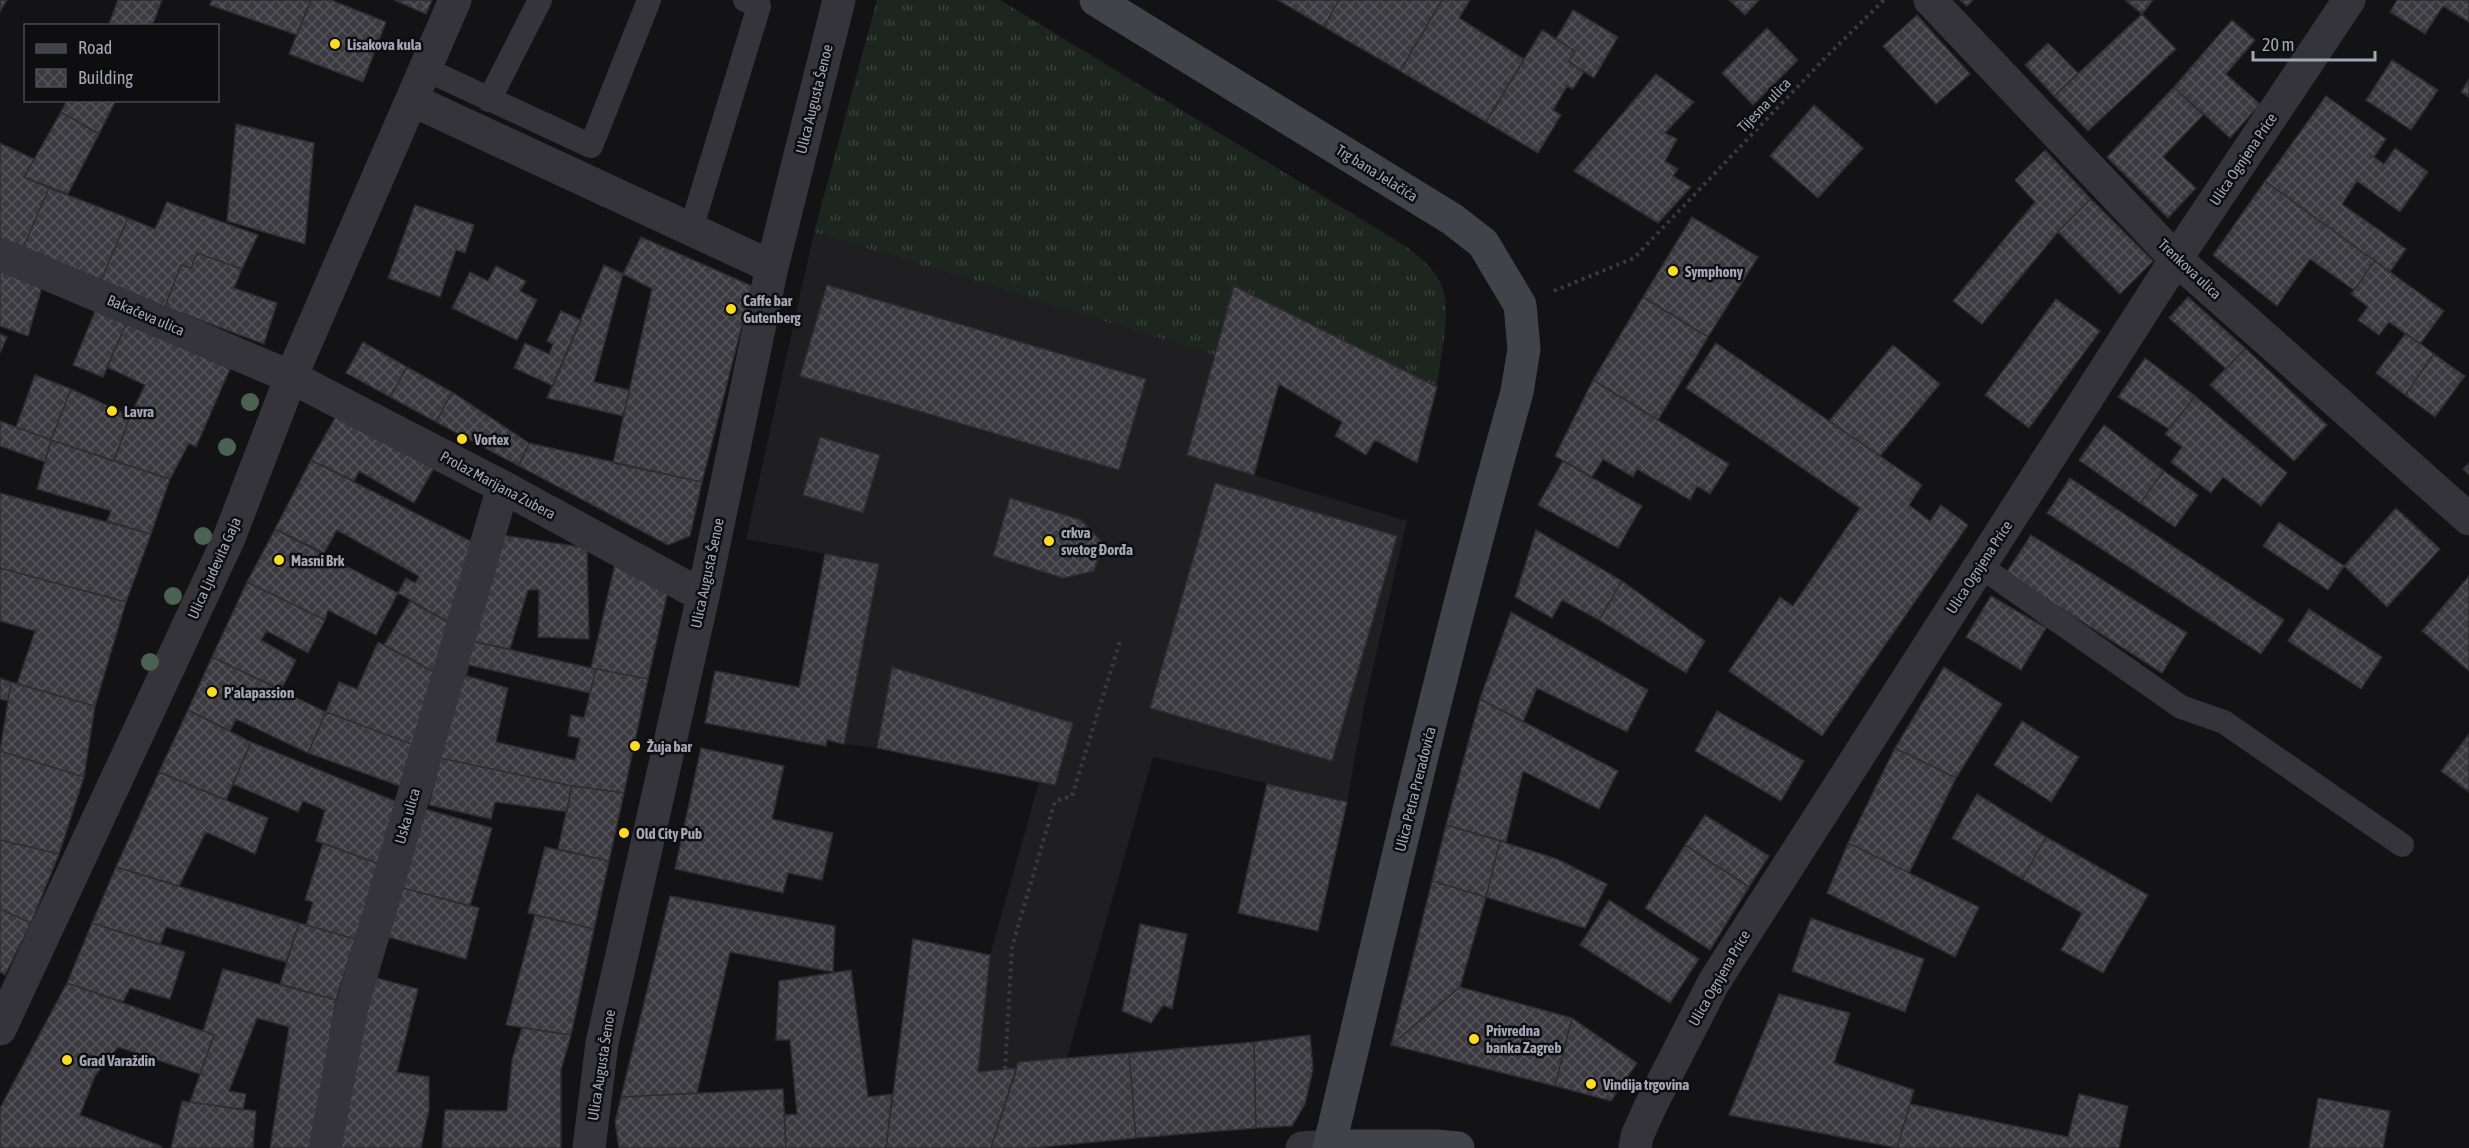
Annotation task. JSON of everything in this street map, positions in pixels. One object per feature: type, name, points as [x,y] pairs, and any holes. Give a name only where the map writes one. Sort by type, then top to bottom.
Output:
[{"type":"main road","name":"Trg bana Jelačića","points":[[1096,0],[1452,219],[1483,243],[1520,305],[1524,349],[1517,392],[1506,432]]},
{"type":"main road","name":"Ulica Petra Preradovića","points":[[1321,1147],[1351,1047],[1506,432]]},
{"type":"main road","points":[[1321,1147],[1458,1148]]},
{"type":"street","points":[[455,0],[412,100],[772,267]]},
{"type":"street","name":"Ulica Augusta Šenoe","points":[[589,1148],[602,1042],[703,596],[772,267],[839,0]]},
{"type":"street","name":"Trenkova ulica","points":[[1930,0],[2176,259],[2469,519]]},
{"type":"street","name":"Ulica Ognjena Price","points":[[1635,1148],[1637,1136],[1650,1107],[1714,982],[2176,259],[2349,0]]},
{"type":"street","name":"Ulica Ljudevita Gaja","points":[[0,1029],[229,538],[291,377],[412,100]]},
{"type":"street","name":"Bakačeva ulica","points":[[0,254],[27,263],[291,377]]},
{"type":"street","name":"Prolaz Marijana Zubera","points":[[291,377],[503,487],[703,596]]},
{"type":"street","name":"Uska ulica","points":[[325,1148],[352,1007],[503,487]]},
{"type":"lane","points":[[489,100],[540,0]]},
{"type":"lane","points":[[425,69],[591,146],[649,0]]},
{"type":"lane","points":[[691,229],[759,6],[745,0]]},
{"type":"lane","points":[[1980,566],[2181,707],[2224,722],[2402,845]]},
{"type":"path","name":"Tijesna ulica","points":[[1520,305],[1634,258],[1825,58],[1884,0]]},
{"type":"path","points":[[1005,1069],[1012,947],[1055,801],[1072,796],[1120,640]]},
{"type":"shaded area","points":[[814,232],[1214,355],[1187,455],[1407,521],[1365,702],[1347,802],[1153,757],[1067,1058],[1019,1062],[1016,1068],[978,1072],[990,955],[1039,782],[877,748],[844,744],[878,564],[746,539]]},
{"type":"green space","points":[[877,0],[1000,0],[1404,245],[1426,263],[1435,274],[1445,297],[1446,322],[1437,387],[1234,287],[1214,355],[814,232]]},
{"type":"building","points":[[0,0],[7,0],[0,12]]},
{"type":"building","points":[[118,0],[162,0],[153,24],[109,24]]},
{"type":"building","points":[[212,0],[311,0],[297,35],[210,5]]},
{"type":"building","name":"Lisakova kula","points":[[311,0],[331,0],[386,22],[363,82],[289,54]]},
{"type":"building","points":[[394,0],[432,0],[426,14]]},
{"type":"building","points":[[1278,0],[1339,0],[1324,27]]},
{"type":"building","points":[[1339,0],[1442,0],[1400,71],[1324,27]]},
{"type":"building","points":[[1442,0],[1470,0],[1459,18],[1524,59],[1486,122],[1400,71]]},
{"type":"building","points":[[1729,0],[1759,0],[1745,15]]},
{"type":"building","points":[[1960,0],[1973,0],[1967,6]]},
{"type":"building","points":[[2125,0],[2153,0],[2142,14]]},
{"type":"building","points":[[2397,0],[2469,0],[2469,22],[2443,6],[2425,34],[2390,12]]},
{"type":"building","points":[[1573,10],[1618,37],[1594,78],[1569,62],[1575,51],[1556,39]]},
{"type":"building","points":[[2142,14],[2176,49],[2088,131],[2054,96]]},
{"type":"building","points":[[1917,15],[1970,74],[1936,104],[1883,46]]},
{"type":"building","points":[[2232,20],[2255,40],[2226,74],[2260,104],[2230,138],[2174,87]]},
{"type":"building","points":[[1767,28],[1798,60],[1753,105],[1722,73]]},
{"type":"building","points":[[1542,30],[1575,51],[1569,62],[1584,72],[1573,89],[1567,86],[1553,110],[1561,115],[1538,153],[1486,122]]},
{"type":"building","points":[[2048,43],[2078,73],[2054,96],[2025,65]]},
{"type":"building","points":[[2392,60],[2438,90],[2411,130],[2366,100]]},
{"type":"building","points":[[1656,74],[1694,102],[1665,133],[1677,139],[1665,161],[1678,169],[1673,176],[1691,187],[1658,223],[1574,171]]},
{"type":"building","points":[[2469,79],[2469,97],[2461,92]]},
{"type":"building","points":[[2174,87],[2203,115],[2163,157],[2196,188],[2168,218],[2107,157]]},
{"type":"building","points":[[2326,96],[2386,139],[2374,157],[2384,164],[2395,148],[2428,172],[2400,212],[2357,181],[2342,204],[2406,249],[2390,272],[2265,181]]},
{"type":"building","points":[[66,102],[115,102],[99,134],[61,112]]},
{"type":"building","points":[[1814,105],[1863,148],[1818,198],[1770,156]]},
{"type":"building","points":[[61,112],[99,134],[68,194],[24,177]]},
{"type":"building","points":[[236,124],[314,143],[305,244],[227,221]]},
{"type":"building","points":[[0,143],[34,159],[24,177],[49,188],[23,248],[0,239]]},
{"type":"building","points":[[2045,150],[2091,199],[2058,232],[1982,324],[1953,301],[2035,202],[2015,180]]},
{"type":"building","points":[[2265,181],[2375,261],[2354,290],[2310,259],[2277,306],[2213,255]]},
{"type":"building","points":[[49,188],[128,218],[101,280],[23,248]]},
{"type":"building","points":[[2091,199],[2153,261],[2120,294],[2058,232]]},
{"type":"building","points":[[167,202],[258,235],[242,269],[197,253],[191,268],[181,265],[165,307],[101,280],[128,218],[155,229]]},
{"type":"building","points":[[415,205],[474,225],[465,253],[456,250],[440,297],[388,278]]},
{"type":"building","points":[[1692,217],[1758,257],[1708,337],[1643,297]]},
{"type":"building","points":[[641,237],[752,286],[702,482],[613,463],[652,289],[623,274]]},
{"type":"building","points":[[197,253],[242,269],[234,288],[277,303],[264,344],[165,307],[181,265],[191,268]]},
{"type":"building","points":[[2375,261],[2444,311],[2420,344],[2389,322],[2379,335],[2358,320],[2368,307],[2351,294]]},
{"type":"building","points":[[0,265],[44,280],[28,336],[0,326]]},
{"type":"building","points":[[604,265],[623,274],[594,382],[630,390],[623,416],[547,398]]},
{"type":"building","points":[[496,266],[526,281],[520,291],[537,300],[517,340],[452,308],[470,272],[488,281]]},
{"type":"building","points":[[827,285],[1146,379],[1119,470],[800,376]]},
{"type":"building","points":[[1234,286],[1437,387],[1417,463],[1375,440],[1366,455],[1335,436],[1342,422],[1279,384],[1254,475],[1187,455]]},
{"type":"building","points":[[1643,297],[1708,337],[1658,420],[1593,380]]},
{"type":"building","points":[[2188,297],[2245,348],[2226,369],[2169,318]]},
{"type":"building","points":[[2056,299],[2100,331],[2029,428],[1985,395]]},
{"type":"building","points":[[96,309],[127,322],[103,377],[73,365]]},
{"type":"building","points":[[561,311],[581,320],[553,386],[514,368],[525,343],[549,354],[553,344],[547,341]]},
{"type":"building","points":[[127,322],[230,369],[196,447],[189,443],[170,479],[114,461],[130,416],[145,385],[107,367]]},
{"type":"building","points":[[2406,333],[2434,354],[2405,395],[2376,373]]},
{"type":"building","points":[[0,334],[7,337],[0,353]]},
{"type":"building","points":[[363,342],[407,367],[390,397],[346,373]]},
{"type":"building","points":[[1716,343],[1922,485],[1909,505],[1930,521],[1941,505],[1968,525],[1822,736],[1729,671],[1780,597],[1793,606],[1860,508],[1686,388]]},
{"type":"building","points":[[1893,345],[1940,384],[1880,456],[1829,421]]},
{"type":"building","points":[[2245,348],[2327,425],[2294,461],[2210,385]]},
{"type":"building","points":[[2434,354],[2465,376],[2435,417],[2405,395]]},
{"type":"building","points":[[2145,358],[2195,396],[2169,429],[2118,397]]},
{"type":"building","points":[[407,367],[452,392],[436,422],[390,397]]},
{"type":"building","points":[[35,375],[71,389],[51,440],[16,427]]},
{"type":"building","points":[[1593,380],[1729,464],[1710,494],[1697,486],[1690,500],[1637,469],[1633,477],[1603,459],[1592,477],[1555,456]]},
{"type":"building","points":[[71,389],[130,416],[114,461],[51,440]]},
{"type":"building","points":[[452,392],[529,443],[519,466],[436,422]]},
{"type":"building","points":[[2195,396],[2287,473],[2261,506],[2223,477],[2211,493],[2171,462],[2182,447],[2165,434]]},
{"type":"building","points":[[338,413],[434,468],[414,503],[359,471],[354,481],[311,460]]},
{"type":"building","points":[[0,421],[51,440],[45,462],[0,446]]},
{"type":"building","points":[[2104,425],[2164,471],[2140,503],[2079,460]]},
{"type":"building","points":[[820,437],[880,455],[863,513],[803,495]]},
{"type":"building","points":[[51,440],[170,479],[151,534],[107,521],[111,511],[37,489]]},
{"type":"building","points":[[529,443],[702,482],[690,536],[668,545],[519,466]]},
{"type":"building","points":[[311,460],[478,545],[453,625],[398,593],[406,578],[415,583],[419,576],[337,530],[324,553],[275,529]]},
{"type":"building","points":[[1563,461],[1642,506],[1618,548],[1538,505]]},
{"type":"building","points":[[2469,463],[2469,475],[2463,469]]},
{"type":"building","points":[[2164,471],[2198,495],[2175,527],[2140,503]]},
{"type":"building","points":[[2070,478],[2284,620],[2261,654],[2047,513]]},
{"type":"building","points":[[1215,483],[1397,536],[1332,761],[1150,708]]},
{"type":"building","points":[[0,493],[151,534],[126,602],[0,568]]},
{"type":"building","name":"crkva svetog Đorđa","points":[[1010,498],[1081,520],[1103,543],[1094,571],[1063,578],[993,556]]},
{"type":"building","points":[[2396,508],[2440,549],[2387,607],[2344,566]]},
{"type":"building","points":[[2279,522],[2344,566],[2328,590],[2263,546]]},
{"type":"building","points":[[275,529],[398,593],[376,635],[328,610],[325,620],[247,582]]},
{"type":"building","points":[[1536,530],[1622,581],[1599,620],[1562,600],[1552,618],[1515,597]]},
{"type":"building","points":[[502,535],[587,548],[589,639],[538,637],[539,590],[528,590],[510,649],[471,641]]},
{"type":"building","points":[[2031,535],[2187,633],[2162,673],[2006,573]]},
{"type":"building","points":[[825,554],[879,564],[844,744],[827,740],[826,746],[705,723],[715,671],[799,687]]},
{"type":"building","points":[[616,560],[668,591],[648,679],[591,668]]},
{"type":"building","points":[[0,568],[126,602],[95,706],[17,684],[35,631],[0,621]]},
{"type":"building","points":[[2469,576],[2469,671],[2422,631]]},
{"type":"building","points":[[1622,581],[1705,641],[1686,673],[1599,620]]},
{"type":"building","points":[[247,582],[325,620],[308,653],[267,631],[261,640],[296,660],[281,690],[212,657]]},
{"type":"building","points":[[1991,596],[2046,628],[2021,670],[1966,637]]},
{"type":"building","points":[[410,601],[453,625],[436,673],[384,645]]},
{"type":"building","points":[[2309,609],[2382,657],[2361,689],[2288,641]]},
{"type":"building","points":[[1511,612],[1648,690],[1627,732],[1537,688],[1523,722],[1480,699]]},
{"type":"building","points":[[471,641],[596,669],[590,693],[469,665],[466,676],[461,674]]},
{"type":"building","points":[[378,642],[436,673],[414,745],[326,712],[339,682],[357,689]]},
{"type":"building","points":[[212,657],[326,712],[308,753],[236,719],[230,731],[188,710]]},
{"type":"building","points":[[892,667],[1073,723],[1055,785],[877,748]]},
{"type":"building","points":[[1944,667],[2002,704],[1956,778],[1895,748]]},
{"type":"building","points":[[596,669],[648,679],[624,793],[572,786],[440,758],[461,674],[508,688],[496,742],[575,760],[580,738],[568,736],[571,715],[584,718]]},
{"type":"building","points":[[0,678],[11,682],[8,701],[0,699]]},
{"type":"building","points":[[11,682],[95,706],[84,777],[0,751]]},
{"type":"building","points":[[1480,699],[1618,771],[1599,809],[1523,771],[1506,842],[1446,825]]},
{"type":"building","points":[[188,710],[251,742],[226,800],[159,772]]},
{"type":"building","points":[[1717,711],[1804,761],[1781,801],[1695,751]]},
{"type":"building","points":[[326,712],[414,745],[400,786],[308,753]]},
{"type":"building","points":[[2022,721],[2079,757],[2051,802],[1994,765]]},
{"type":"building","points":[[2469,734],[2469,792],[2441,771]]},
{"type":"building","points":[[251,742],[397,802],[379,864],[316,841],[325,810],[303,801],[298,812],[233,784]]},
{"type":"building","points":[[701,748],[784,766],[772,819],[833,833],[822,880],[788,873],[783,893],[675,869]]},
{"type":"building","points":[[1895,748],[1956,778],[1909,873],[1848,843]]},
{"type":"building","points":[[0,751],[84,777],[59,854],[0,840]]},
{"type":"building","points":[[440,758],[572,786],[567,812],[495,802],[491,819],[429,805]]},
{"type":"building","points":[[159,772],[268,818],[255,854],[206,832],[179,886],[116,867]]},
{"type":"building","points":[[1267,784],[1347,802],[1318,931],[1238,913]]},
{"type":"building","points":[[572,786],[624,793],[609,861],[558,849]]},
{"type":"building","points":[[1977,794],[2046,837],[2022,879],[1952,838]]},
{"type":"building","points":[[425,809],[492,828],[470,906],[403,888]]},
{"type":"building","points":[[1705,815],[1769,856],[1749,887],[1685,845]]},
{"type":"building","points":[[1446,825],[1500,841],[1486,897],[1432,881]]},
{"type":"building","points":[[2046,837],[2148,895],[2103,973],[2061,950],[2082,913],[2022,879]]},
{"type":"building","points":[[0,840],[59,854],[31,923],[0,909]]},
{"type":"building","points":[[1500,841],[1557,859],[1607,884],[1585,928],[1486,897]]},
{"type":"building","points":[[323,843],[379,864],[355,939],[306,925],[313,902],[305,900]]},
{"type":"building","points":[[1848,843],[1979,907],[1955,957],[1827,893]]},
{"type":"building","points":[[1685,845],[1749,887],[1710,950],[1645,908]]},
{"type":"building","points":[[545,847],[609,861],[594,929],[528,913]]},
{"type":"building","points":[[116,867],[299,923],[286,962],[166,927],[160,945],[92,923]]},
{"type":"building","points":[[1432,881],[1486,897],[1460,987],[1391,1045]]},
{"type":"building","points":[[403,888],[479,908],[466,959],[388,937]]},
{"type":"building","points":[[670,896],[835,926],[833,972],[730,952],[697,1093],[621,1097]]},
{"type":"building","points":[[1609,900],[1699,959],[1670,1003],[1580,945]]},
{"type":"building","points":[[0,909],[31,923],[5,975],[0,972]]},
{"type":"building","points":[[535,915],[594,929],[571,1035],[506,1025]]},
{"type":"building","points":[[1811,918],[1924,959],[1905,1012],[1792,971]]},
{"type":"building","points":[[92,923],[185,952],[170,999],[130,988],[123,1002],[67,983]]},
{"type":"building","points":[[299,923],[355,939],[336,1000],[280,984]]},
{"type":"building","points":[[1140,924],[1187,934],[1172,1009],[1163,1005],[1151,1023],[1122,1011]]},
{"type":"building","points":[[913,939],[990,955],[978,1072],[1017,1068],[991,1148],[886,1148]]},
{"type":"building","points":[[223,969],[336,1000],[312,1148],[270,1148],[289,1027],[257,1018],[229,1091],[246,1094],[243,1110],[190,1102],[214,1035],[203,1031]]},
{"type":"building","points":[[851,970],[868,1097],[892,1094],[886,1148],[786,1148],[784,1115],[797,1114],[790,1040],[776,1040],[779,981]]},
{"type":"building","points":[[373,977],[418,989],[397,1072],[429,1077],[429,1109],[421,1148],[334,1148]]},
{"type":"building","name":"Grad Varaždin","points":[[67,983],[214,1035],[200,1074],[118,1047],[95,1076],[80,1115],[161,1146],[161,1148],[0,1148],[0,1108]]},
{"type":"building","points":[[1460,987],[1572,1018],[1555,1086],[1391,1045]]},
{"type":"building","points":[[1779,994],[1850,1013],[1834,1063],[1914,1090],[1897,1148],[1729,1115]]},
{"type":"building","points":[[1572,1018],[1637,1063],[1611,1101],[1555,1086]]},
{"type":"building","points":[[522,1028],[571,1035],[561,1070],[561,1148],[442,1148],[445,1110],[507,1111],[512,1060]]},
{"type":"building","points":[[1310,1035],[1313,1069],[1305,1104],[1292,1126],[1256,1128],[1254,1042]]},
{"type":"building","points":[[1254,1042],[1256,1128],[1136,1138],[1129,1053]]},
{"type":"building","points":[[1129,1053],[1136,1138],[1034,1148],[991,1148],[1018,1062]]},
{"type":"building","points":[[783,1089],[786,1148],[619,1148],[615,1122],[621,1097]]},
{"type":"building","points":[[2079,1094],[2128,1106],[2119,1148],[1897,1148],[1910,1104],[2068,1137]]},
{"type":"building","points":[[2318,1098],[2390,1111],[2383,1148],[2309,1148]]},
{"type":"building","points":[[182,1101],[256,1111],[253,1148],[171,1148]]},
{"type":"place","name":"Lisakova kula","points":[[335,44]]},
{"type":"place","name":"Symphony","points":[[1673,271]]},
{"type":"place","name":"Caffe bar Gutenberg","points":[[731,309]]},
{"type":"place","name":"Lavra","points":[[112,411]]},
{"type":"place","name":"Vortex","points":[[462,439]]},
{"type":"place","name":"crkva svetog Đorđa","points":[[1049,541]]},
{"type":"place","name":"Masni Brk","points":[[279,560]]},
{"type":"place","name":"P'alapassion","points":[[212,692]]},
{"type":"place","name":"Žuja bar","points":[[635,746]]},
{"type":"place","name":"Old City Pub","points":[[624,833]]},
{"type":"place","name":"Privredna banka Zagreb","points":[[1474,1039]]},
{"type":"place","name":"Grad Varaždin","points":[[67,1060]]},
{"type":"place","name":"Vindija trgovina","points":[[1591,1084]]}]
